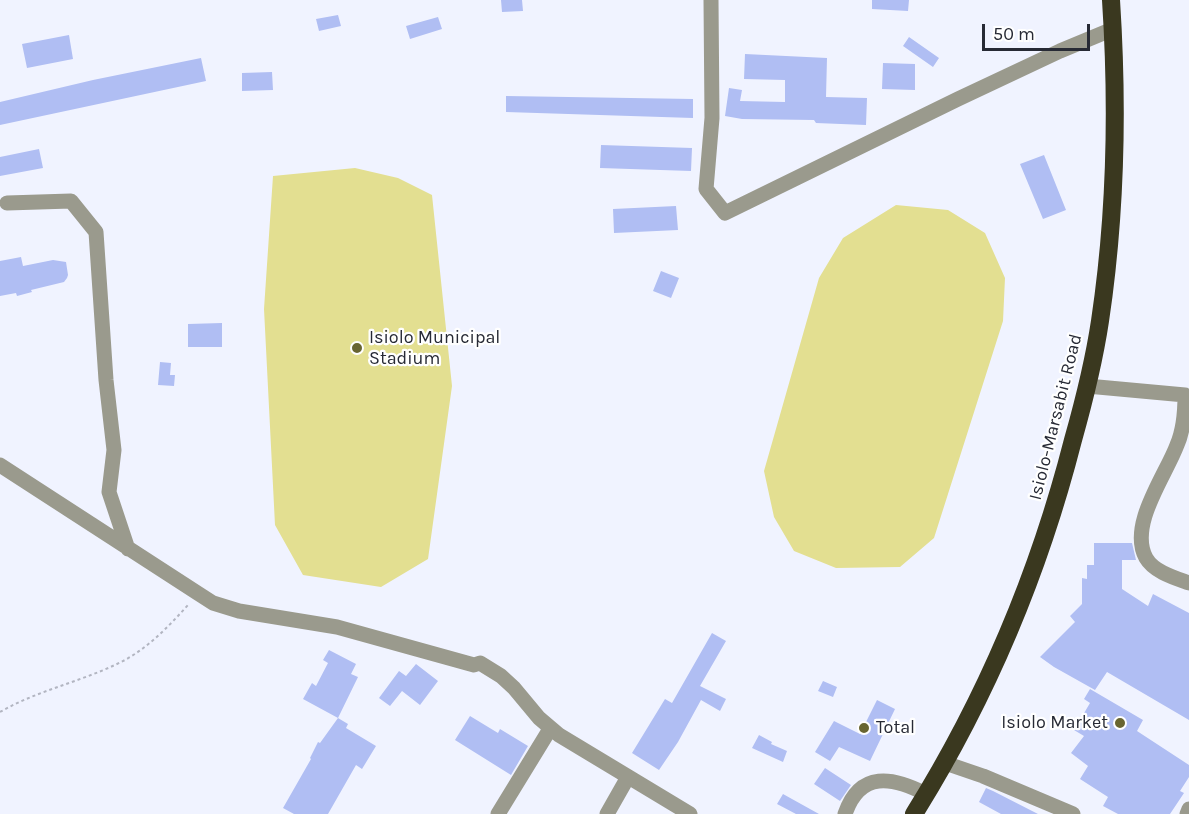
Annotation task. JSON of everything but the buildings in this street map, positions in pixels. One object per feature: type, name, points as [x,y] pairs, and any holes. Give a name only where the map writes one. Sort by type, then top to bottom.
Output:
[{"type":"highway","name":"Isiolo-Marsabit Road","points":[[914,814],[945,763],[993,666],[1034,573],[1052,519],[1088,386],[1103,303],[1114,184],[1115,92],[1111,0]]},
{"type":"street","points":[[711,0],[712,118],[706,189],[725,213],[958,99],[1113,29]]},
{"type":"street","points":[[7,203],[71,201],[96,232],[106,380],[114,450],[109,492],[128,549]]},
{"type":"street","points":[[1088,386],[1185,395],[1184,421],[1178,443],[1150,500],[1142,540],[1143,549],[1150,563],[1167,574],[1189,583]]},
{"type":"street","points":[[0,465],[213,603],[238,611],[337,627],[474,665],[480,663],[514,687],[550,729],[690,814]]},
{"type":"street","points":[[498,814],[550,729]]},
{"type":"street","points":[[945,763],[983,776],[1073,814]]},
{"type":"street","points":[[607,814],[628,777]]},
{"type":"street","points":[[845,814],[861,790],[872,782],[910,787],[926,794]]},
{"type":"street","points":[[1187,814],[1189,809]]},
{"type":"path","points":[[0,711],[20,700],[125,660],[150,644],[199,594]]},
{"type":"shaded area","name":"Isiolo Municipal Stadium","points":[[355,168],[398,178],[432,195],[452,386],[428,559],[381,587],[303,575],[275,525],[264,309],[273,176]]},
{"type":"shaded area","points":[[896,205],[948,210],[985,233],[1005,278],[1003,321],[934,538],[900,567],[836,568],[794,551],[774,517],[764,471],[819,278],[843,238]]},
{"type":"place","name":"Isiolo Municipal Stadium","points":[[357,348]]},
{"type":"place","name":"Isiolo Market","points":[[1120,723]]},
{"type":"place","name":"Total","points":[[864,728]]}]
